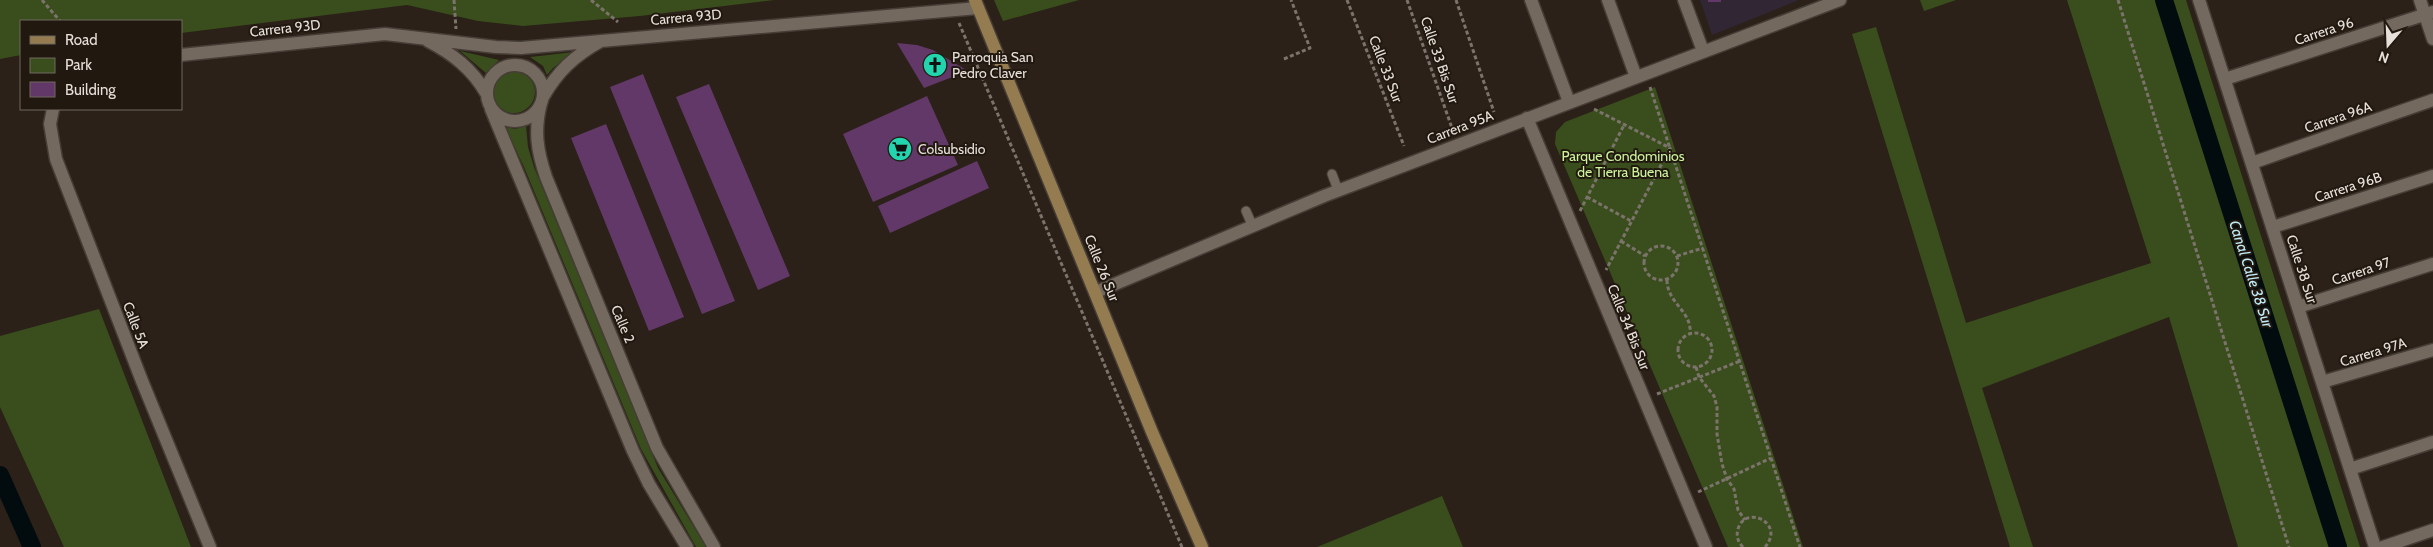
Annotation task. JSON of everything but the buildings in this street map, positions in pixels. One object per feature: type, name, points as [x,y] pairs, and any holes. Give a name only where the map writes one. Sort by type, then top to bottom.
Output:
[{"type":"street","points":[[1532,0],[1568,102]]},
{"type":"street","points":[[1608,0],[1636,76]]},
{"type":"street","points":[[1684,0],[1703,51]]},
{"type":"street","name":"Carrera 95A","points":[[1096,292],[1338,190],[1840,0]]},
{"type":"street","name":"Calle 38 Sur","points":[[2199,0],[2375,547]]},
{"type":"street","points":[[2420,0],[2429,13],[2433,39]]},
{"type":"street","name":"Carrera 93D","points":[[182,55],[385,34],[422,37],[496,48],[536,46],[953,10],[977,4]]},
{"type":"street","name":"Calle 26 Sur","points":[[977,4],[1152,432],[1202,547]]},
{"type":"street","name":"Carrera 96","points":[[2225,79],[2429,13]]},
{"type":"street","name":"Carrera 93D","points":[[422,37],[458,60],[476,77],[486,93]]},
{"type":"street","name":"Carrera 93D","points":[[542,100],[564,66],[582,51],[605,39]]},
{"type":"street","name":"Carrera 93D","points":[[497,70],[514,56],[536,46]]},
{"type":"street","name":"Carrera 93D","points":[[496,48],[514,56],[529,68]]},
{"type":"street","points":[[491,109],[503,118],[518,121],[532,115],[542,100],[540,80],[529,68],[513,64],[497,70],[487,85],[486,93],[491,109],[633,451],[654,492],[687,547]]},
{"type":"street","name":"Calle 2","points":[[542,100],[536,122],[538,157],[657,448],[714,547]]},
{"type":"street","name":"Carrera 96A","points":[[2252,163],[2433,100]]},
{"type":"street","name":"Calle 5A","points":[[52,110],[50,124],[56,159],[142,381],[210,547]]},
{"type":"street","name":"Calle 34 Bis Sur","points":[[1527,118],[1679,487],[1706,547]]},
{"type":"street","name":"Carrera 96B","points":[[2273,227],[2433,176]]},
{"type":"street","name":"Carrera 97","points":[[2298,307],[2433,264]]},
{"type":"street","name":"Carrera 97A","points":[[2322,382],[2433,350]]},
{"type":"street","points":[[2350,470],[2433,442]]},
{"type":"street","points":[[2383,547],[2433,530]]},
{"type":"lane","points":[[1332,174],[1338,190]]},
{"type":"lane","points":[[1246,212],[1253,227]]},
{"type":"path","points":[[42,0],[59,20]]},
{"type":"path","points":[[454,0],[457,42]]},
{"type":"path","points":[[591,0],[618,22]]},
{"type":"path","points":[[1284,58],[1310,48],[1291,0]]},
{"type":"path","name":"Calle 33 Sur","points":[[1347,0],[1404,146]]},
{"type":"path","name":"Calle 33 Bis Sur","points":[[1406,0],[1452,128]]},
{"type":"path","points":[[1456,0],[1494,112]]},
{"type":"path","points":[[2118,0],[2289,547]]},
{"type":"path","points":[[953,10],[1182,547]]},
{"type":"path","points":[[1650,86],[1800,547]]},
{"type":"path","points":[[1592,108],[1670,148]]},
{"type":"path","points":[[1579,214],[1624,124]]},
{"type":"path","points":[[1604,273],[1670,148]]},
{"type":"path","points":[[1587,197],[1631,221]]},
{"type":"path","points":[[1621,241],[1645,256]]},
{"type":"path","points":[[1658,246],[1670,248],[1678,256],[1679,268],[1667,280],[1656,280],[1644,268],[1645,256],[1648,251],[1658,246]]},
{"type":"path","points":[[1678,256],[1703,248]]},
{"type":"path","points":[[1667,280],[1667,287],[1673,301],[1689,319],[1690,333]]},
{"type":"path","points":[[1690,333],[1706,337],[1711,346],[1710,357],[1707,362],[1696,367],[1685,364],[1678,355],[1677,349],[1681,339],[1690,333]]},
{"type":"path","points":[[1656,394],[1740,361]]},
{"type":"path","points":[[1696,367],[1699,377],[1714,396],[1717,407],[1718,442],[1727,479],[1734,489],[1738,510],[1745,520]]},
{"type":"path","points":[[1698,492],[1771,458]]},
{"type":"path","points":[[1743,547],[1737,534],[1740,524],[1750,518],[1760,518],[1769,525],[1771,536],[1765,547]]},
{"type":"shaded area","points":[[1700,0],[1799,0],[1712,35]]},
{"type":"green space","points":[[0,0],[774,0],[640,16],[523,26],[478,21],[407,5],[182,33],[182,20],[20,20],[20,55],[0,59]]},
{"type":"green space","points":[[994,0],[1079,0],[1003,21]]},
{"type":"green space","points":[[1920,0],[1956,0],[1924,11]]},
{"type":"green space","points":[[2067,0],[2186,0],[2360,547],[2238,547],[2169,317],[1982,388],[2033,547],[2010,547],[1852,34],[1876,27],[1966,323],[2151,263]]},
{"type":"green space","points":[[460,51],[499,60],[486,73]]},
{"type":"green space","points":[[574,52],[547,75],[543,66],[530,57]]},
{"type":"green space","points":[[514,71],[529,77],[535,92],[529,107],[514,113],[499,107],[493,92],[499,77]]},
{"type":"green space","name":"Parque Condominios de Tierra Buena","points":[[1655,87],[1803,547],[1728,547],[1555,144],[1556,132],[1565,122]]},
{"type":"green space","points":[[526,126],[528,147],[534,167],[658,468],[706,547],[696,547],[641,449],[524,167],[505,127],[515,129]]},
{"type":"green space","points":[[99,309],[191,547],[64,547],[0,407],[0,336]]},
{"type":"green space","points":[[1442,496],[1463,547],[1317,547]]},
{"type":"waterway","name":"Canal Calle 38 Sur","points":[[2164,0],[2338,547]]},
{"type":"waterway","points":[[0,475],[32,547]]},
{"type":"place","name":"Parroquia San Pedro Claver","points":[[935,65]]},
{"type":"place","name":"Colsubsidio","points":[[900,149]]}]
